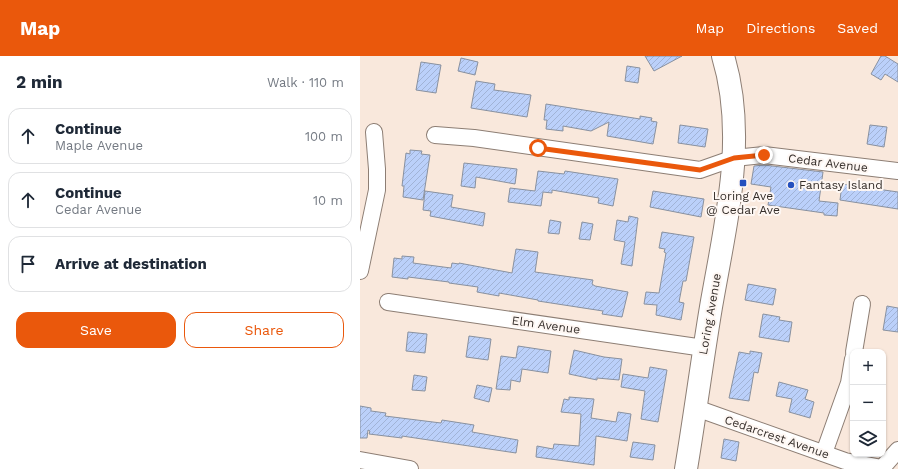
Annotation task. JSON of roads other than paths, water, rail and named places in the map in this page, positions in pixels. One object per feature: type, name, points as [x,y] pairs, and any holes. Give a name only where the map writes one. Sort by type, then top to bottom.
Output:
[{"type":"highway","name":"Loring Avenue","points":[[686,469],[704,348],[726,222],[734,158],[734,109],[723,56]]},
{"type":"street","points":[[360,271],[377,190],[378,169],[374,132]]},
{"type":"street","name":"Cedar Avenue","points":[[435,135],[474,138],[700,170],[734,158],[764,155],[898,171]]},
{"type":"street","name":"Elm Avenue","points":[[388,302],[704,348]]},
{"type":"street","points":[[854,349],[862,304]]},
{"type":"street","points":[[824,453],[850,376]]},
{"type":"street","name":"Cedarcrest Avenue","points":[[696,408],[845,461],[885,469],[898,450]]},
{"type":"street","points":[[360,460],[410,469]]},
{"type":"place","name":"Loring Ave @ Cedar Ave","points":[[743,183]]},
{"type":"place","name":"Fantasy Island","points":[[791,185]]}]
